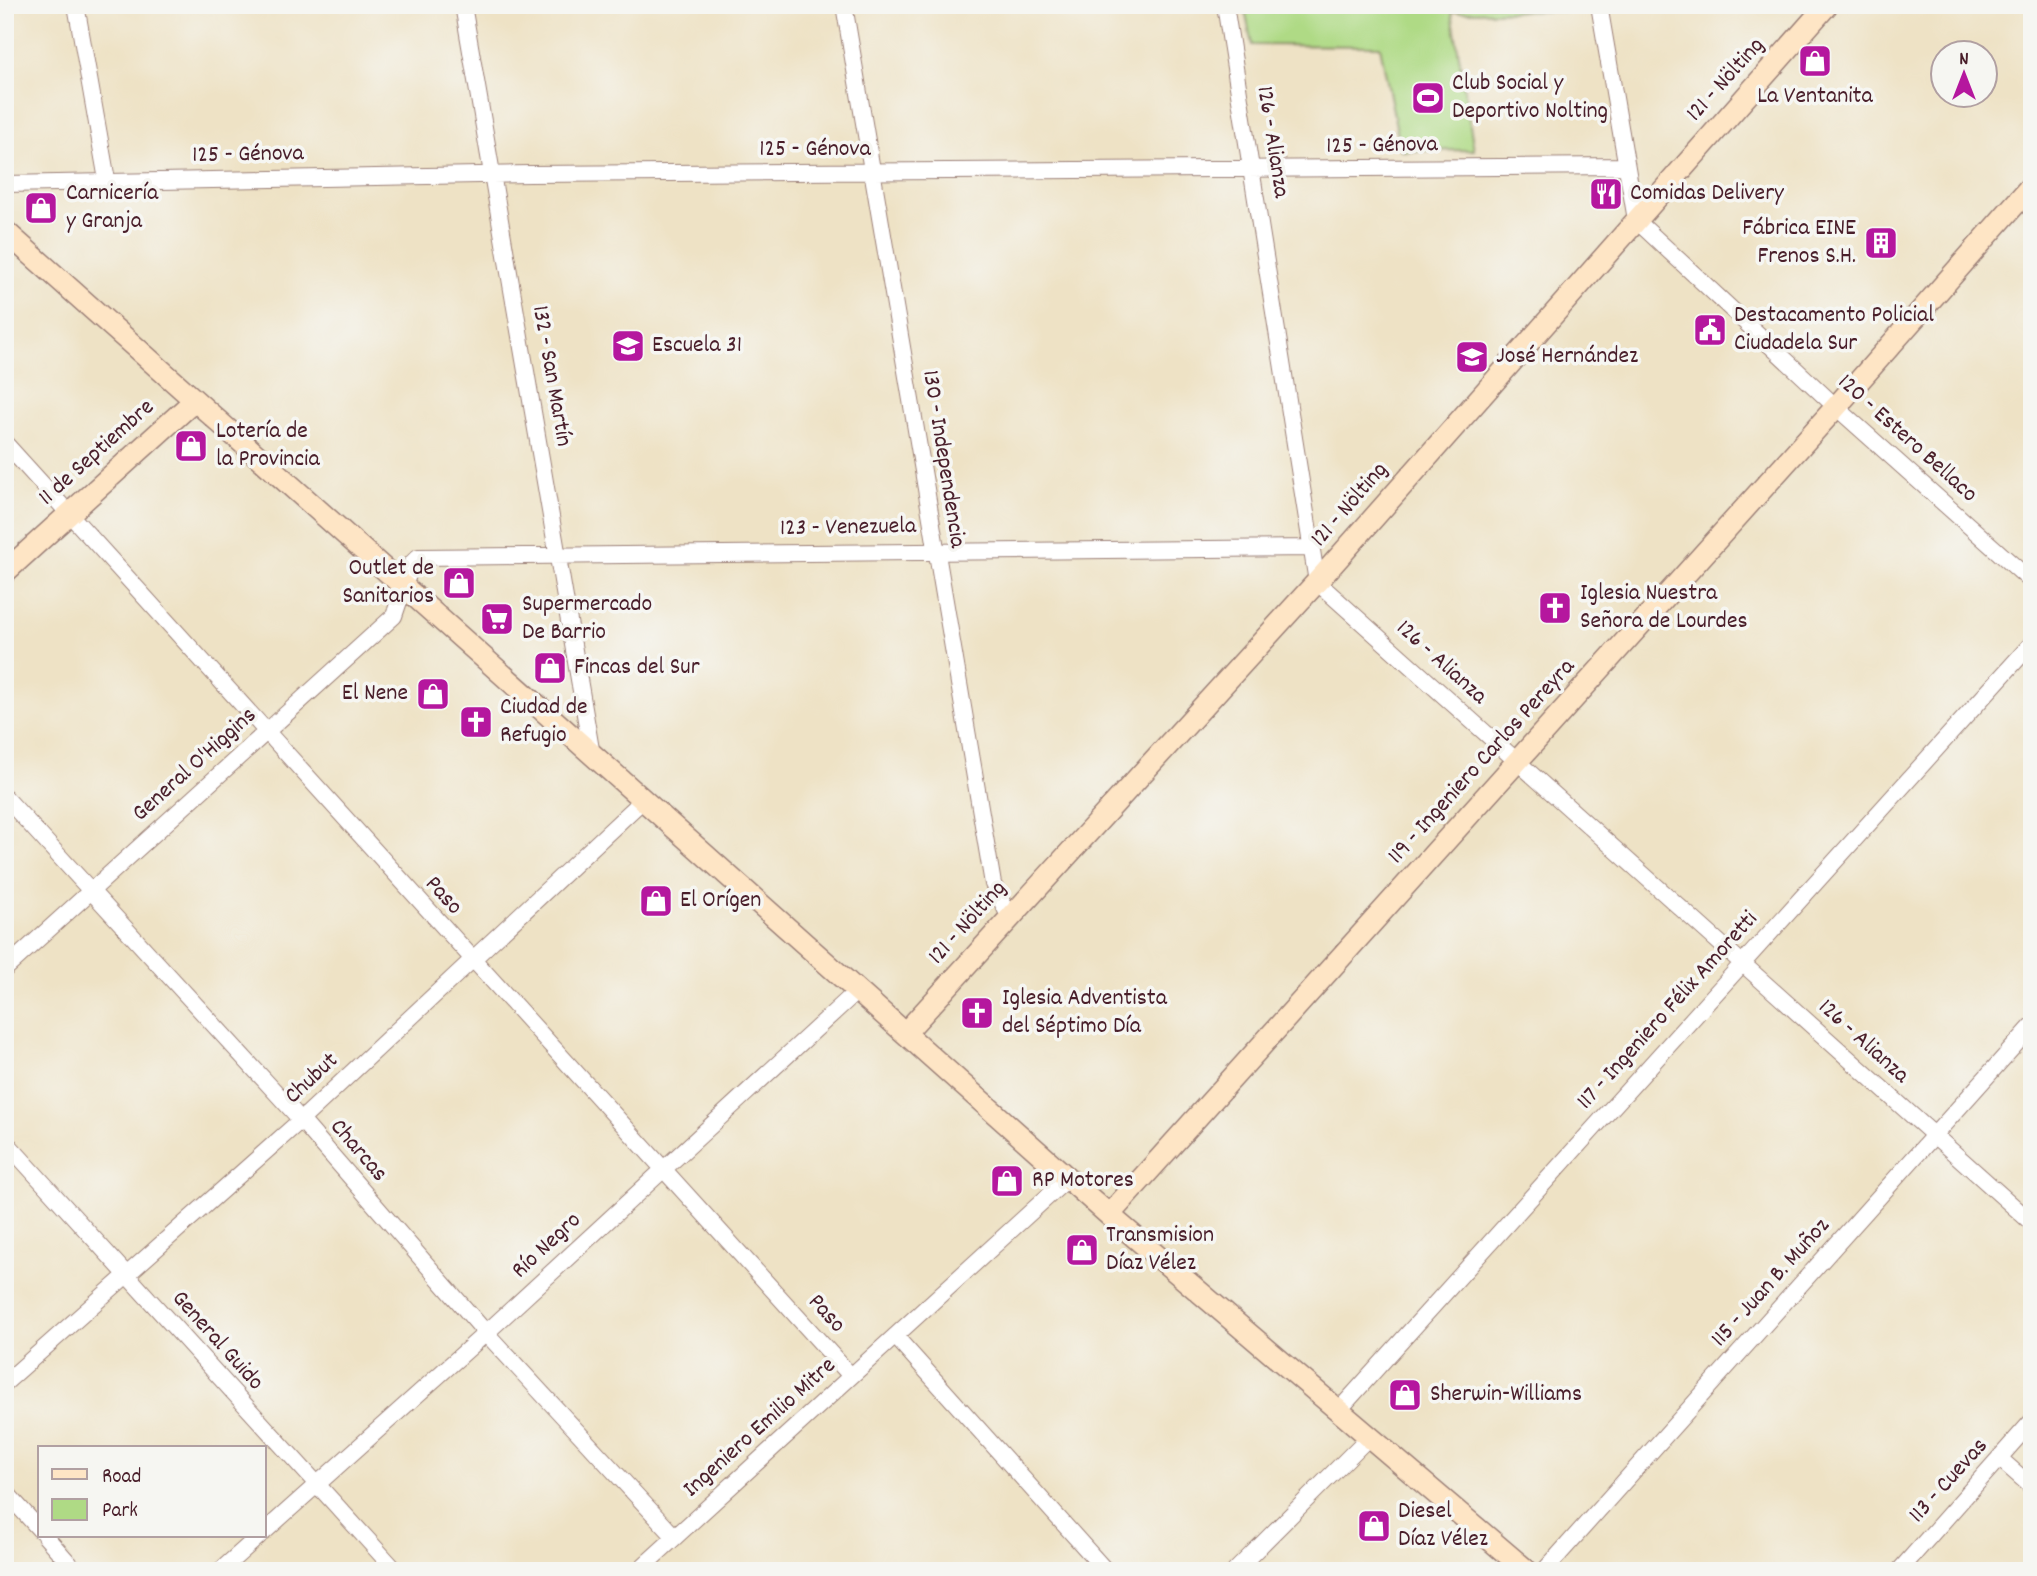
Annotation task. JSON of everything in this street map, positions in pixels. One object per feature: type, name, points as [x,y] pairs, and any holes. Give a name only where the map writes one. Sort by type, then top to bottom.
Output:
[{"type":"street","points":[[76,5],[107,180]]},
{"type":"street","name":"132 - San Martín","points":[[463,5],[560,554],[592,755]]},
{"type":"street","name":"130 - Independencia","points":[[844,5],[934,550],[993,884],[1009,916]]},
{"type":"street","name":"126 - Alianza","points":[[1226,5],[1317,582],[2032,1223]]},
{"type":"street","points":[[1599,5],[1636,220]]},
{"type":"street","name":"121 - Nölting","points":[[905,1033],[1009,916],[1317,582],[1827,5]]},
{"type":"street","name":"125 - Génova","points":[[5,184],[492,174],[1626,166]]},
{"type":"street","name":"119 - Ingeniero Carlos Pereyra","points":[[1109,1215],[1836,407],[2032,185]]},
{"type":"street","name":"120 - Estero Bellaco","points":[[1636,220],[1836,407],[2032,582]]},
{"type":"street","points":[[5,231],[1109,1215],[1527,1571]]},
{"type":"street","name":"11 de Septiembre","points":[[5,572],[194,401]]},
{"type":"street","name":"Paso","points":[[5,443],[265,733],[851,1376]]},
{"type":"street","name":"123 - Venezuela","points":[[405,587],[412,563],[418,557],[1312,548]]},
{"type":"street","name":"General O'Higgins","points":[[5,969],[394,616],[405,587]]},
{"type":"street","name":"117 - Ingeniero Félix Amoretti","points":[[1339,1410],[2032,643]]},
{"type":"street","name":"Charcas","points":[[5,797],[301,1121],[486,1333],[674,1536]]},
{"type":"street","name":"Chubut","points":[[5,1383],[301,1121],[643,800]]},
{"type":"street","name":"Río Negro","points":[[266,1530],[486,1333],[857,991]]},
{"type":"street","name":"115 - Juan B. Muñoz","points":[[1544,1571],[2032,1026]]},
{"type":"street","name":"General Guido","points":[[5,1141],[396,1571]]},
{"type":"street","name":"Ingeniero Emilio Mitre","points":[[638,1571],[1068,1178]]},
{"type":"street","points":[[895,1336],[1106,1571]]},
{"type":"street","name":"113 - Cuevas","points":[[1899,1571],[2032,1421]]},
{"type":"street","points":[[1235,1571],[1369,1437]]},
{"type":"street","points":[[2000,1458],[2032,1487]]},
{"type":"street","points":[[5,1491],[38,1528]]},
{"type":"street","points":[[47,1538],[76,1571]]},
{"type":"street","points":[[220,1571],[258,1538]]},
{"type":"green space","name":"Club Social y Deportivo Nolting","points":[[1244,5],[1579,5],[1580,11],[1452,12],[1474,150],[1401,151],[1380,46],[1252,45]]},
{"type":"place","name":"La Ventanita","points":[[1815,61]]},
{"type":"place","name":"Club Social y Deportivo Nolting","points":[[1428,98]]},
{"type":"place","name":"Comidas Delivery","points":[[1606,194]]},
{"type":"place","name":"Carnicería y Granja","points":[[41,208]]},
{"type":"place","name":"Fábrica EINE Frenos S.H.","points":[[1881,243]]},
{"type":"place","name":"Destacamento Policial Ciudadela Sur","points":[[1710,330]]},
{"type":"place","name":"Escuela 31","points":[[628,346]]},
{"type":"place","name":"José Hernández","points":[[1472,357]]},
{"type":"place","name":"Lotería de la Provincia","points":[[191,446]]},
{"type":"place","name":"Outlet de Sanitarios","points":[[459,583]]},
{"type":"place","name":"Iglesia Nuestra Señora de Lourdes","points":[[1555,608]]},
{"type":"place","name":"Supermercado De Barrio","points":[[497,619]]},
{"type":"place","name":"Fincas del Sur","points":[[550,668]]},
{"type":"place","name":"El Nene","points":[[433,694]]},
{"type":"place","name":"Ciudad de Refugio","points":[[476,722]]},
{"type":"place","name":"El Orígen","points":[[656,901]]},
{"type":"place","name":"Iglesia Adventista del Séptimo Día","points":[[977,1013]]},
{"type":"place","name":"RP Motores","points":[[1007,1181]]},
{"type":"place","name":"Transmision Díaz Vélez","points":[[1082,1250]]},
{"type":"place","name":"Sherwin-Williams","points":[[1405,1395]]},
{"type":"place","name":"Diesel Díaz Vélez","points":[[1374,1526]]}]
